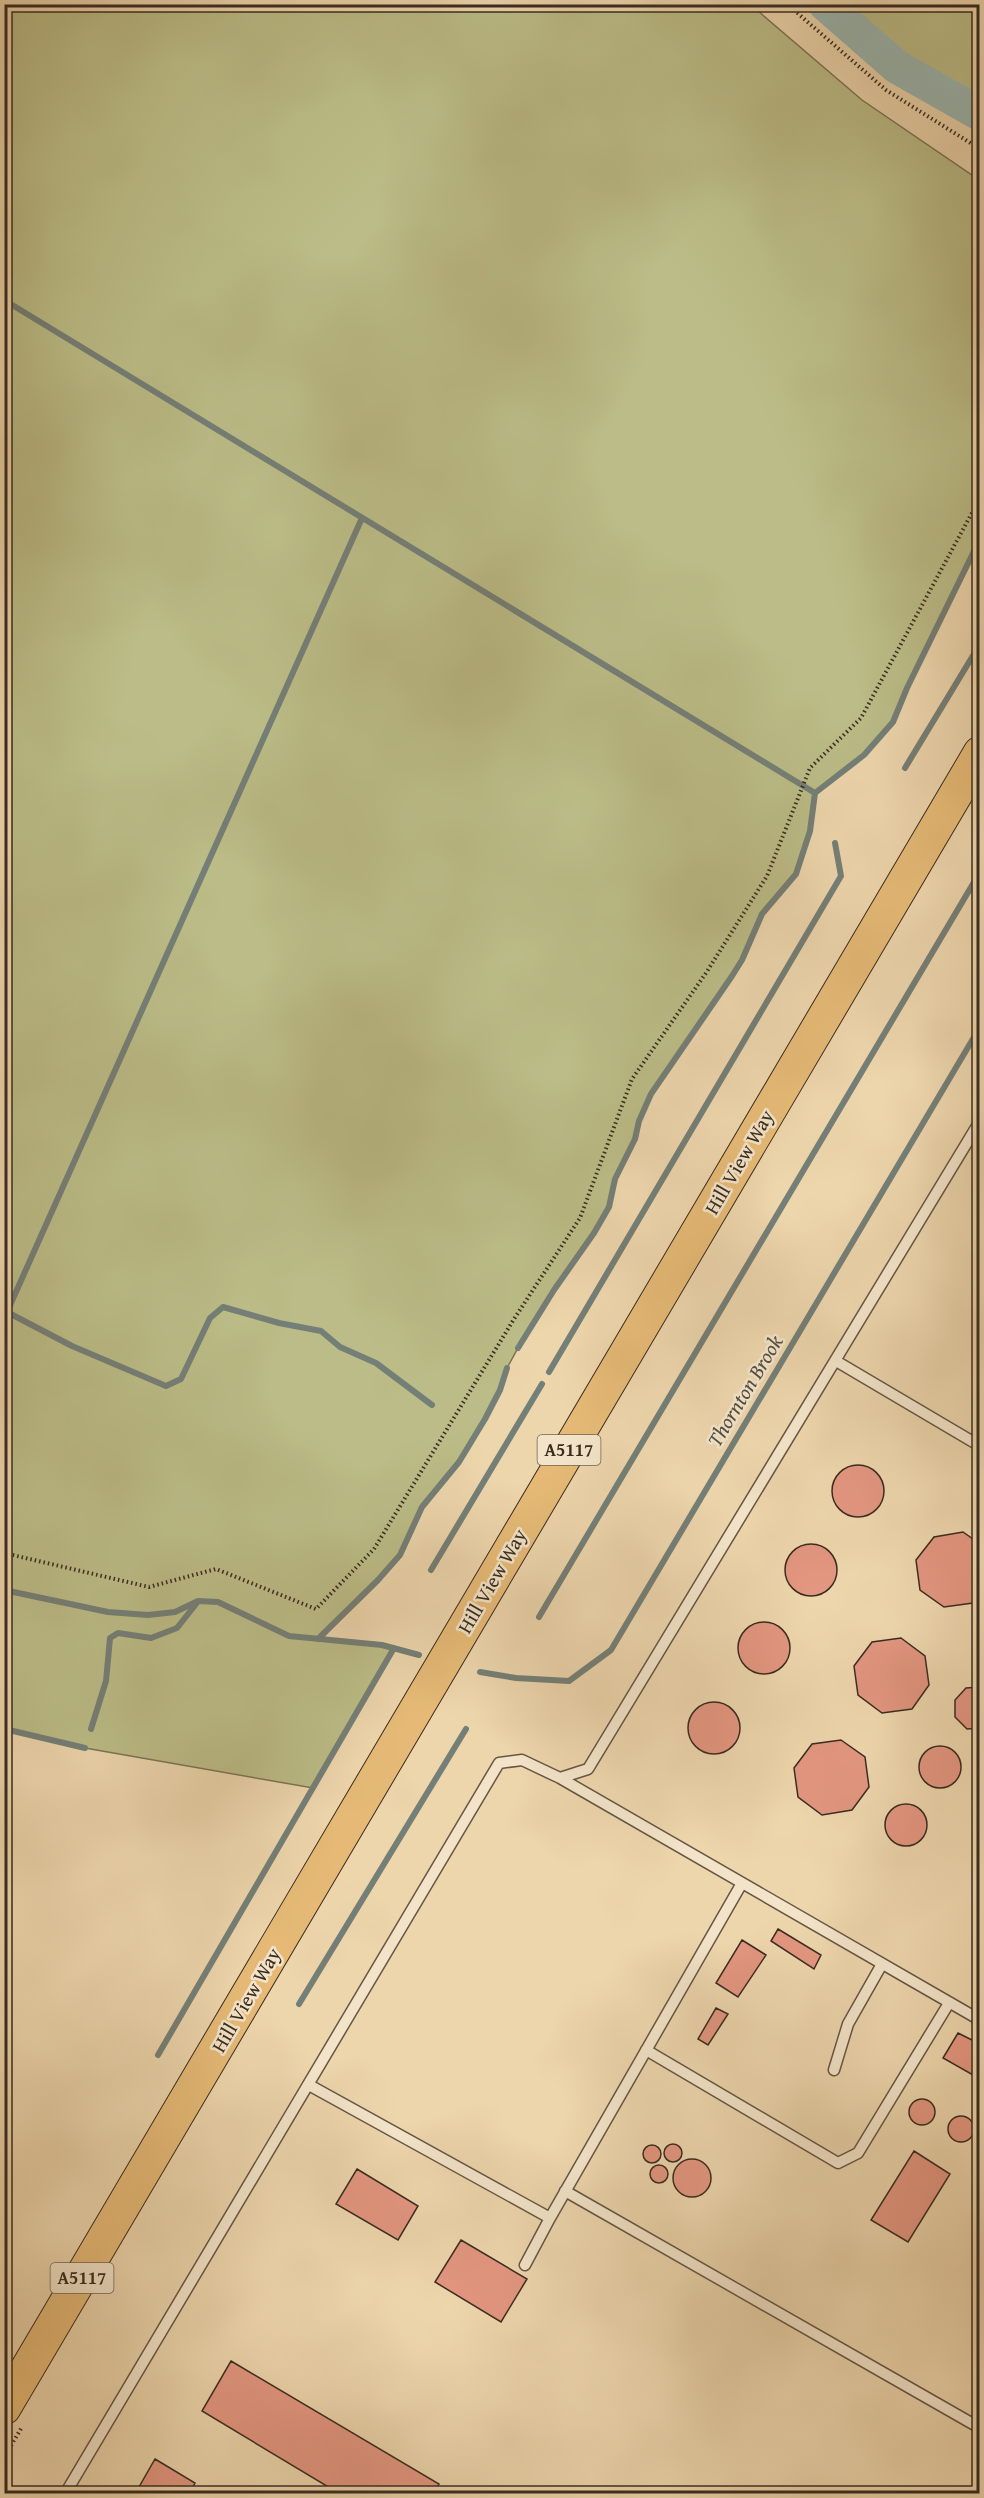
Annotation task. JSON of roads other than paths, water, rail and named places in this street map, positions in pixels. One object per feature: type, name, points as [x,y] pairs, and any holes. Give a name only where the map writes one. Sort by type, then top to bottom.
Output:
[{"type":"main road","name":"Hill View Way","points":[[4,2409],[980,753]]},
{"type":"lane","points":[[560,1778],[588,1769],[980,1121]]},
{"type":"lane","points":[[836,1361],[980,1446]]},
{"type":"lane","points":[[65,2493],[499,1763],[522,1760],[560,1778],[980,2020]]},
{"type":"lane","points":[[525,2265],[742,1883]]},
{"type":"lane","points":[[834,2070],[849,2024],[882,1964]]},
{"type":"lane","points":[[646,2050],[838,2163],[858,2153],[949,2002]]},
{"type":"lane","points":[[309,2085],[550,2218]]},
{"type":"lane","points":[[566,2191],[980,2428]]},
{"type":"waterway","points":[[825,4],[897,67],[980,114]]},
{"type":"waterway","points":[[4,300],[815,793],[810,831],[796,874],[762,914],[742,960],[651,1094],[639,1121],[635,1139],[615,1179],[609,1207],[518,1348]]},
{"type":"waterway","points":[[7,1312],[362,518]]},
{"type":"waterway","points":[[815,793],[864,755],[893,722],[907,688],[980,539]]},
{"type":"waterway","points":[[905,768],[980,644]]},
{"type":"waterway","points":[[549,1372],[841,876],[835,843]]},
{"type":"waterway","points":[[539,1617],[980,872]]},
{"type":"waterway","name":"Thornton Brook","points":[[480,1672],[516,1678],[569,1681],[611,1650],[980,1027]]},
{"type":"waterway","points":[[5,1311],[72,1346],[166,1386],[181,1379],[210,1318],[223,1307],[279,1323],[321,1331],[340,1347],[376,1363],[432,1405]]},
{"type":"waterway","points":[[318,1639],[400,1555],[422,1507],[459,1462],[485,1419],[500,1390],[507,1368]]},
{"type":"waterway","points":[[431,1570],[542,1384]]},
{"type":"waterway","name":"Thornton Brook","points":[[4,1590],[108,1612],[148,1615],[175,1612],[198,1601],[218,1602],[289,1636],[382,1645],[419,1655]]},
{"type":"waterway","points":[[91,1729],[106,1681],[110,1638],[118,1633],[151,1638],[177,1628],[196,1604]]},
{"type":"waterway","points":[[158,2055],[394,1648]]},
{"type":"waterway","points":[[4,1711],[9,1730],[85,1748]]},
{"type":"waterway","points":[[299,2004],[466,1729]]}]
